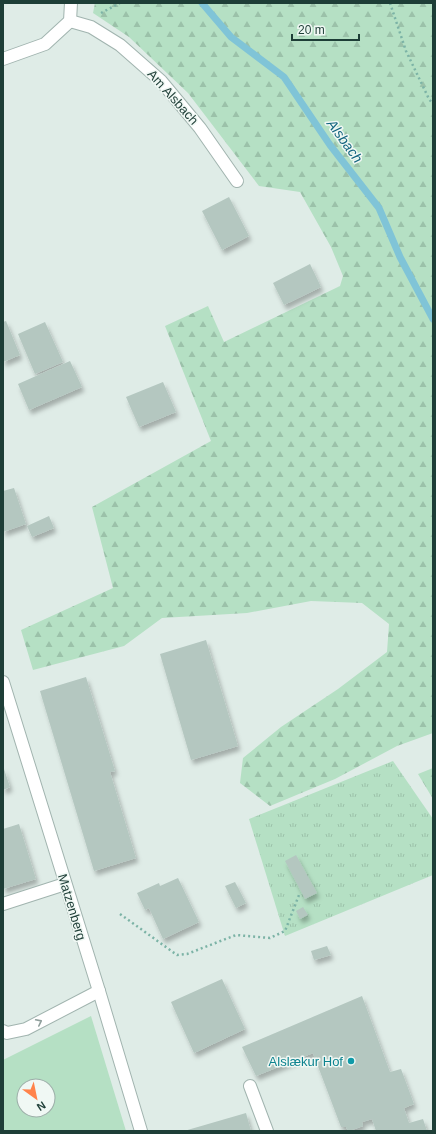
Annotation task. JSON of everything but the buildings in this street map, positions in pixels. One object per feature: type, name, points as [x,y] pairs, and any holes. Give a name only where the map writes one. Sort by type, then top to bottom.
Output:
[{"type":"street","points":[[3,59],[45,44],[70,21],[72,3]]},
{"type":"street","name":"Am Alsbach","points":[[70,21],[91,27],[120,45],[161,81],[200,128],[237,181]]},
{"type":"street","name":"Matzenberg","points":[[3,682],[141,1131]]},
{"type":"street","points":[[3,904],[65,884]]},
{"type":"street","points":[[3,1031],[7,1033],[26,1029],[99,991]]},
{"type":"street","points":[[250,1086],[267,1131]]},
{"type":"path","points":[[390,3],[406,51],[429,99],[433,104]]},
{"type":"path","points":[[120,914],[177,955],[187,954],[236,935],[270,938],[285,931],[299,895]]},
{"type":"green space","points":[[95,3],[433,3],[433,733],[397,746],[335,779],[270,806],[240,783],[243,758],[281,727],[338,689],[387,652],[389,624],[362,603],[311,601],[247,613],[162,618],[124,646],[33,670],[21,630],[113,588],[92,507],[211,441],[165,326],[208,306],[224,342],[340,286],[343,276],[331,247],[300,192],[259,186],[188,93],[129,37],[93,13]]},
{"type":"green space","points":[[393,761],[433,819],[433,875],[285,936],[249,819]]},
{"type":"green space","points":[[433,768],[433,799],[418,774]]},
{"type":"green space","points":[[91,1016],[126,1131],[3,1131],[3,1060]]},
{"type":"waterway","name":"Alsbach","points":[[202,3],[231,37],[284,77],[330,145],[379,208],[400,257],[433,319]]},
{"type":"place","name":"Alslækur Hof","points":[[351,1061]]}]
